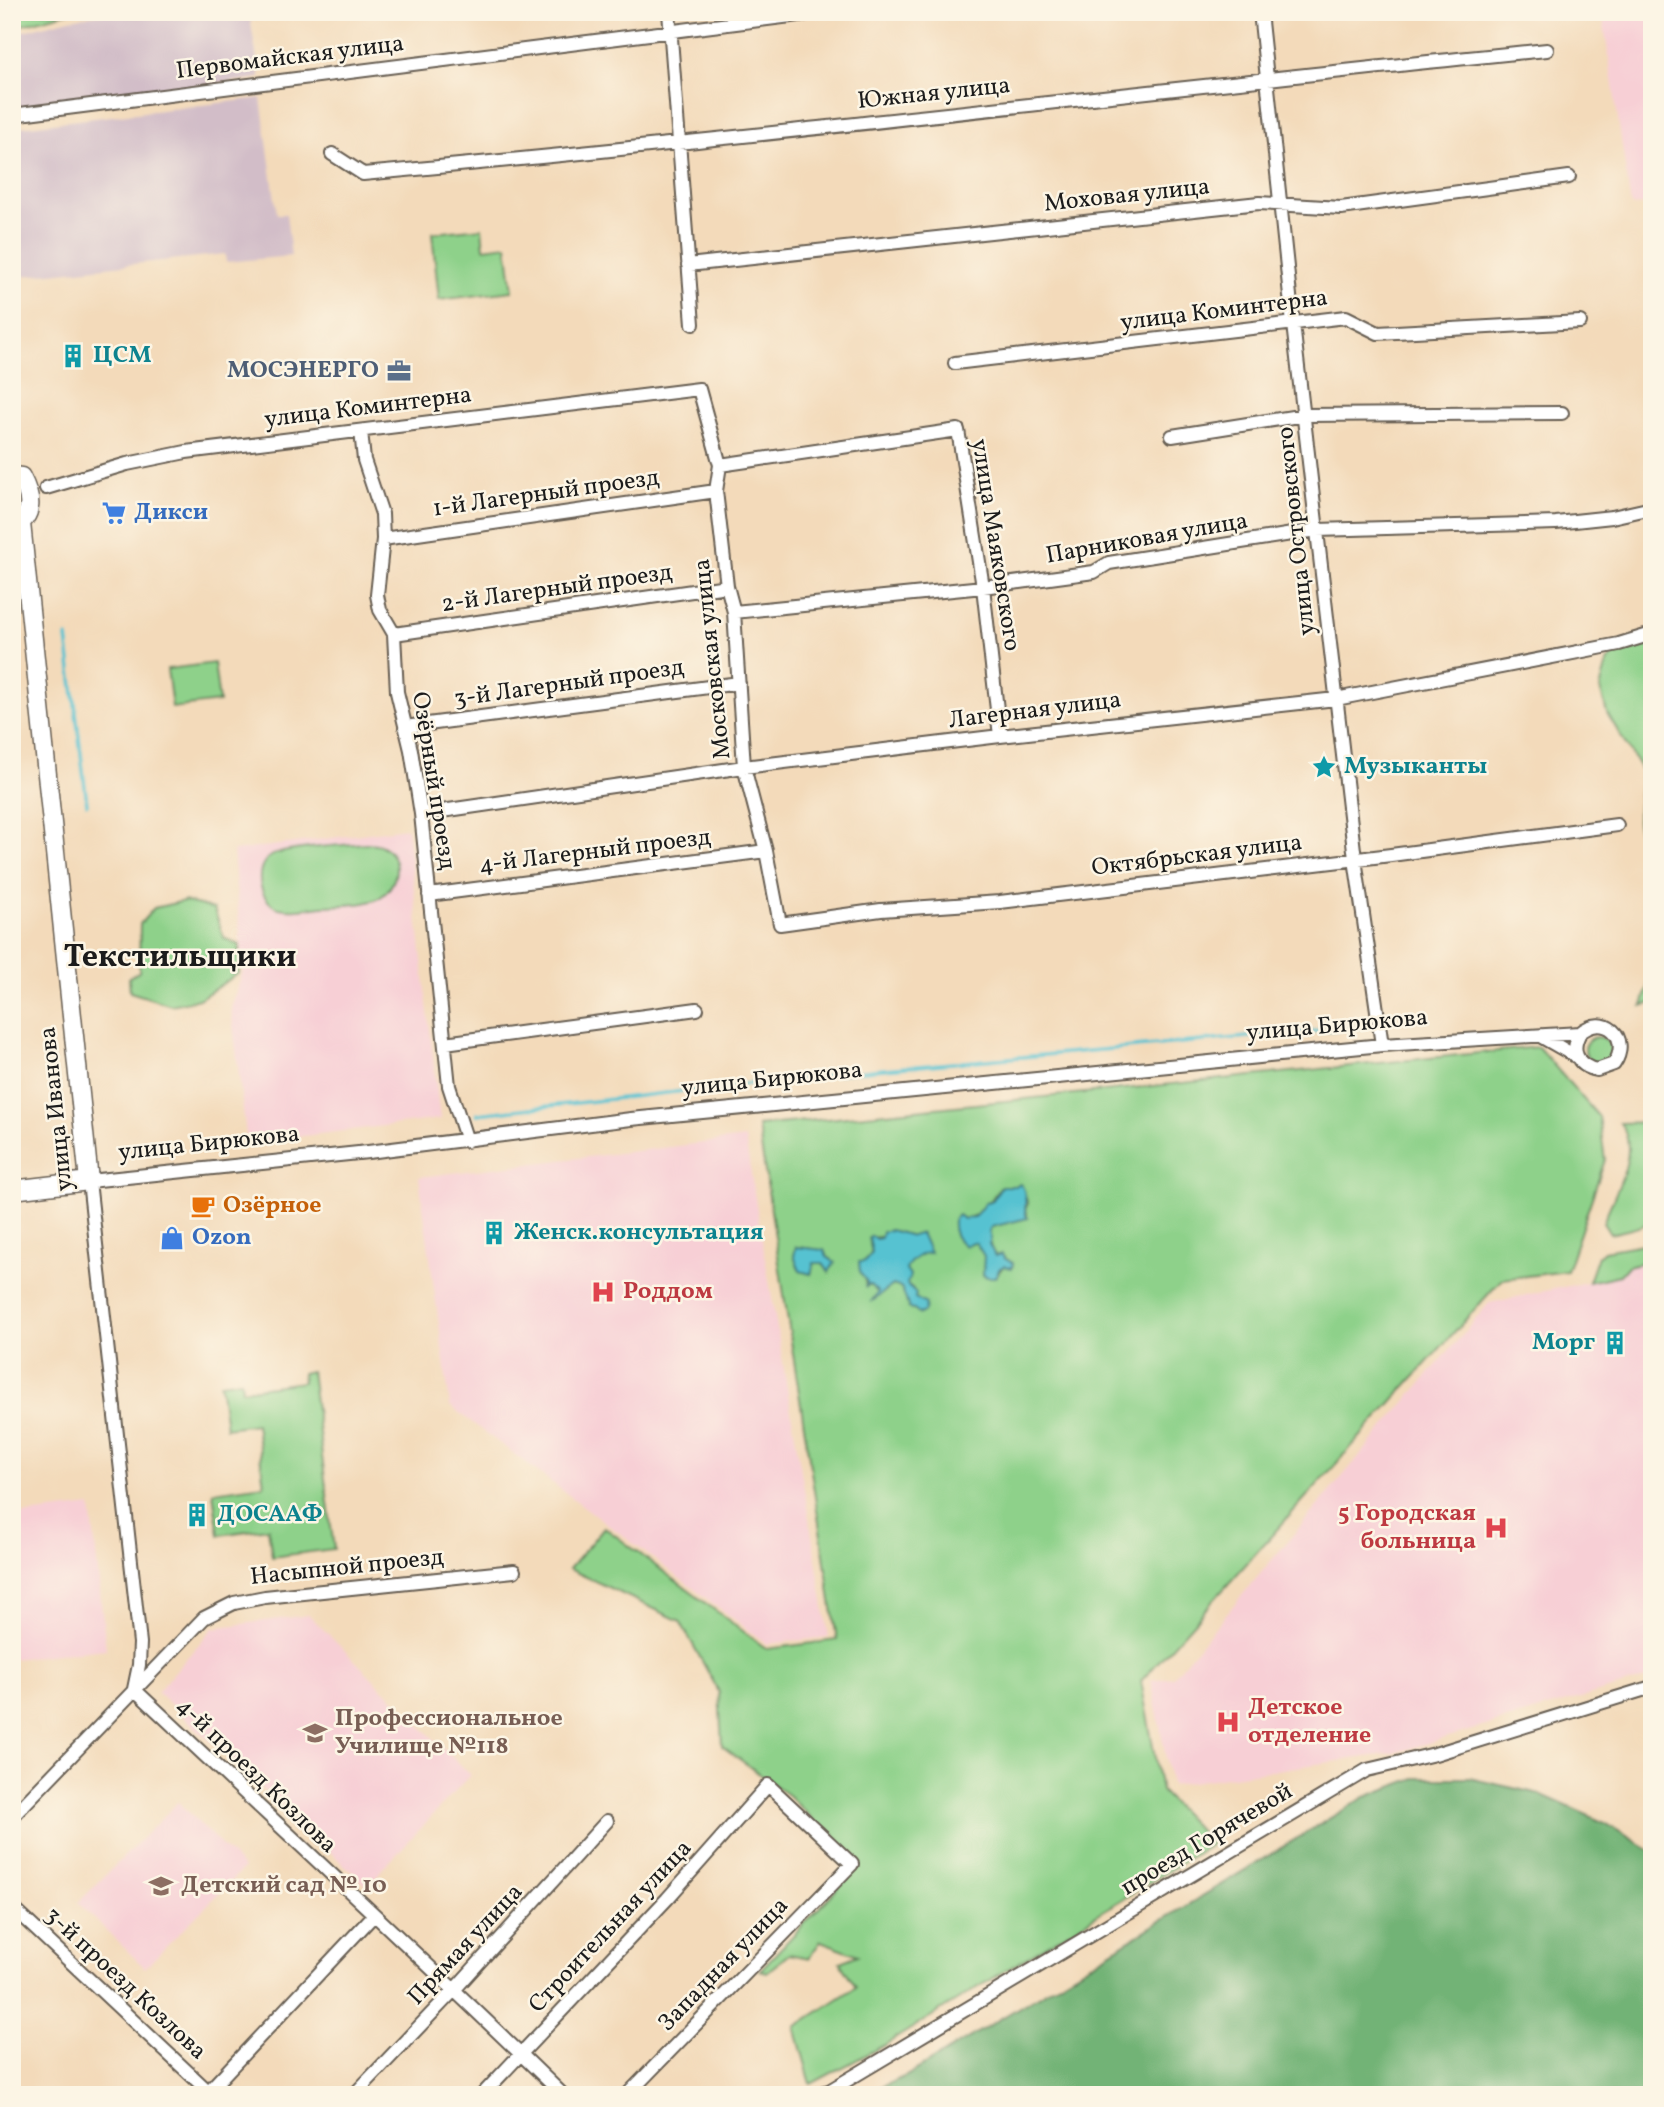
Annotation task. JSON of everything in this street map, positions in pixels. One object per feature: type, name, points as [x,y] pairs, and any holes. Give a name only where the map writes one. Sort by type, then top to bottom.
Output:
[{"type":"street","points":[[669,12],[693,324]]},
{"type":"street","name":"Первомайская улица","points":[[12,115],[823,12]]},
{"type":"street","name":"улица Островского","points":[[1260,12],[1336,699],[1355,859],[1382,1045]]},
{"type":"street","name":"Южная улица","points":[[332,154],[363,174],[678,144],[1267,78],[1547,50]]},
{"type":"street","name":"Моховая улица","points":[[688,265],[1259,203],[1341,208],[1569,177]]},
{"type":"street","name":"улица Коминтерна","points":[[955,363],[1346,317],[1378,332],[1580,322]]},
{"type":"street","name":"улица Коминтерна","points":[[46,488],[127,464],[186,452],[699,389]]},
{"type":"street","name":"Московская улица","points":[[699,389],[719,465],[716,491],[727,586],[734,611],[744,767],[766,851],[780,923]]},
{"type":"street","points":[[1172,436],[1305,415],[1562,413]]},
{"type":"street","name":"Озёрный проезд","points":[[361,430],[364,460],[382,514],[383,539],[377,595],[380,610],[394,634],[397,692],[421,814],[450,1086],[467,1141]]},
{"type":"street","name":"улица Маяковского","points":[[719,465],[958,430],[983,587],[1000,736]]},
{"type":"street","points":[[15,471],[46,488],[20,522]]},
{"type":"street","name":"улица Иванова","points":[[15,471],[29,493],[20,522],[140,1643],[134,1689]]},
{"type":"street","name":"1-й Лагерный проезд","points":[[383,539],[716,491]]},
{"type":"street","name":"Парниковая улица","points":[[734,611],[983,587],[1094,572],[1109,563],[1317,530],[1556,523],[1612,517],[1652,508]]},
{"type":"street","points":[[12,571],[18,580],[30,617]]},
{"type":"street","name":"2-й Лагерный проезд","points":[[394,634],[727,586]]},
{"type":"street","name":"Лагерная улица","points":[[421,814],[744,767],[1336,699],[1619,644],[1652,634]]},
{"type":"street","name":"3-й Лагерный проезд","points":[[405,727],[739,683]]},
{"type":"street","name":"Октябрьская улица","points":[[780,923],[881,910],[1000,902],[1618,825]]},
{"type":"street","name":"4-й Лагерный проезд","points":[[429,895],[766,851]]},
{"type":"street","points":[[444,1043],[696,1009]]},
{"type":"street","name":"улица Бирюкова","points":[[12,1190],[467,1141],[631,1119],[1382,1045],[1539,1035],[1580,1033],[1594,1025],[1604,1025],[1615,1033],[1620,1049],[1614,1064],[1602,1070],[1589,1069],[1577,1058],[1539,1035]]},
{"type":"street","points":[[1577,1058],[1574,1048],[1580,1033]]},
{"type":"street","name":"Насыпной проезд","points":[[12,1817],[204,1618],[234,1603],[265,1597],[514,1571]]},
{"type":"street","name":"проезд Горячевой","points":[[813,2095],[829,2091],[1367,1770],[1435,1754],[1652,1687]]},
{"type":"street","name":"4-й проезд Козлова","points":[[134,1689],[373,1916],[455,1989],[563,2095]]},
{"type":"street","name":"Строительная улица","points":[[482,2095],[658,1909],[768,1785],[852,1864]]},
{"type":"street","name":"Прямая улица","points":[[354,2095],[455,1989],[607,1821]]},
{"type":"street","name":"Западная улица","points":[[627,2095],[852,1864]]},
{"type":"street","name":"3-й проезд Козлова","points":[[12,1906],[207,2093]]},
{"type":"street","points":[[207,2093],[373,1916]]},
{"type":"street","points":[[12,2091],[16,2095]]},
{"type":"shaded area","points":[[114,12],[249,12],[260,78],[12,109],[12,34],[70,19]]},
{"type":"shaded area","points":[[1602,12],[1652,12],[1652,204],[1631,206]]},
{"type":"shaded area","points":[[261,98],[277,214],[286,214],[291,256],[226,262],[225,254],[14,277],[12,128]]},
{"type":"shaded area","points":[[407,828],[440,1119],[247,1143],[231,1008],[243,971],[233,851]]},
{"type":"shaded area","name":"Роддом","points":[[745,1138],[829,1637],[767,1644],[450,1406],[419,1177]]},
{"type":"shaded area","points":[[1652,1260],[1652,1677],[1394,1753],[1171,1785],[1151,1680],[1173,1677],[1489,1303],[1620,1275],[1628,1266]]},
{"type":"shaded area","points":[[91,1506],[106,1649],[12,1659],[12,1516]]},
{"type":"shaded area","name":"Профессиональное Училище №118","points":[[309,1615],[470,1775],[367,1886],[157,1692],[213,1628]]},
{"type":"shaded area","name":"Детский сад № 10","points":[[178,1802],[244,1868],[145,1968],[78,1903]]},
{"type":"green space","points":[[12,12],[69,12],[12,28]]},
{"type":"green space","points":[[482,228],[484,248],[507,245],[513,291],[439,300],[432,233]]},
{"type":"green space","points":[[1652,642],[1652,1003],[1642,1006],[1650,979],[1648,891],[1637,821],[1642,771],[1607,713],[1600,689],[1607,662],[1618,652]]},
{"type":"green space","points":[[214,663],[219,702],[172,708],[167,669]]},
{"type":"green space","points":[[366,843],[380,845],[389,852],[396,866],[393,882],[382,896],[375,900],[356,904],[284,909],[272,904],[263,892],[260,884],[261,868],[271,856],[302,849]]},
{"type":"green space","points":[[184,901],[214,909],[224,938],[239,945],[239,973],[199,999],[171,1005],[130,992],[129,977],[139,972],[140,924],[154,908]]},
{"type":"green space","points":[[1598,1037],[1607,1041],[1611,1050],[1607,1059],[1598,1063],[1589,1059],[1585,1050],[1589,1041]]},
{"type":"green space","points":[[1538,1047],[1599,1117],[1605,1160],[1567,1271],[1502,1279],[1141,1681],[1161,1791],[1212,1844],[883,2046],[811,2084],[795,2027],[856,1987],[840,1962],[858,1955],[821,1941],[809,1958],[789,1954],[767,1972],[760,1970],[859,1866],[789,1796],[722,1746],[719,1692],[680,1621],[569,1569],[604,1527],[767,1649],[837,1640],[758,1126]],"holes":[[[1001,1186],[1018,1186],[1028,1204],[1025,1209],[1027,1218],[991,1227],[989,1239],[993,1253],[1008,1260],[995,1277],[983,1275],[985,1256],[977,1243],[970,1243],[958,1215],[963,1219],[977,1214],[986,1207]],[[905,1234],[912,1236],[906,1270],[907,1284],[913,1289],[914,1298],[907,1301],[902,1288],[893,1285],[873,1300],[878,1292],[869,1284],[866,1287],[864,1275],[860,1273],[872,1253],[869,1238]],[[796,1247],[812,1249],[831,1259],[829,1272],[823,1263],[814,1263],[811,1274],[800,1271],[794,1256]]]},
{"type":"green space","points":[[1652,1122],[1652,1219],[1638,1227],[1610,1234],[1603,1223],[1619,1187],[1627,1160],[1626,1134],[1620,1123]]},
{"type":"green space","points":[[1648,1243],[1652,1246],[1652,1260],[1628,1266],[1620,1275],[1589,1282],[1598,1256],[1604,1251]]},
{"type":"green space","points":[[311,1371],[334,1549],[272,1557],[268,1528],[219,1535],[213,1492],[264,1485],[256,1424],[226,1428],[220,1383],[241,1380],[242,1390],[303,1382],[302,1373]]},
{"type":"green space","points":[[1415,1778],[1469,1778],[1540,1794],[1605,1823],[1652,1851],[1652,2095],[863,2095],[906,2076],[1365,1797]]},
{"type":"water","points":[[1020,1184],[1025,1194],[1025,1215],[1028,1218],[991,1227],[989,1232],[989,1244],[995,1256],[1002,1254],[1013,1263],[1012,1268],[1004,1266],[995,1277],[987,1277],[983,1275],[984,1256],[976,1243],[965,1246],[959,1240],[954,1231],[953,1220],[958,1215],[963,1219],[974,1217],[985,1203],[993,1200],[1001,1186]]},
{"type":"water","points":[[890,1230],[912,1236],[921,1233],[930,1253],[916,1258],[909,1263],[906,1270],[910,1276],[907,1284],[916,1293],[915,1298],[926,1304],[925,1311],[920,1314],[909,1309],[902,1288],[893,1285],[871,1302],[878,1292],[869,1284],[865,1288],[867,1282],[860,1273],[859,1262],[865,1261],[872,1253],[869,1238],[881,1238],[882,1232]]},
{"type":"water","points":[[796,1247],[824,1250],[827,1257],[835,1262],[829,1272],[823,1263],[814,1263],[811,1274],[800,1271],[794,1256]]},
{"type":"waterway","points":[[67,637],[87,804]]},
{"type":"waterway","points":[[477,1114],[873,1070],[1363,1027]]},
{"type":"place","name":"ЦСМ","points":[[73,356]]},
{"type":"place","name":"МОСЭНЕРГО","points":[[399,371]]},
{"type":"place","name":"Дикси","points":[[114,513]]},
{"type":"place","name":"Музыканты","points":[[1324,767]]},
{"type":"place","name":"Озёрное","points":[[203,1206]]},
{"type":"place","name":"Женск.консультация","points":[[494,1233]]},
{"type":"place","name":"Ozon","points":[[172,1238]]},
{"type":"place","name":"Роддом","points":[[603,1292]]},
{"type":"place","name":"Морг","points":[[1615,1343]]},
{"type":"place","name":"ДОСААФ","points":[[197,1515]]},
{"type":"place","name":"5 Городская больница","points":[[1496,1528]]},
{"type":"place","name":"Детское отделение","points":[[1228,1722]]},
{"type":"place","name":"Профессиональное Училище №118","points":[[315,1733]]},
{"type":"place","name":"Детский сад № 10","points":[[161,1886]]},
{"type":"district","name":"Текстильщики","points":[[180,958]]}]
